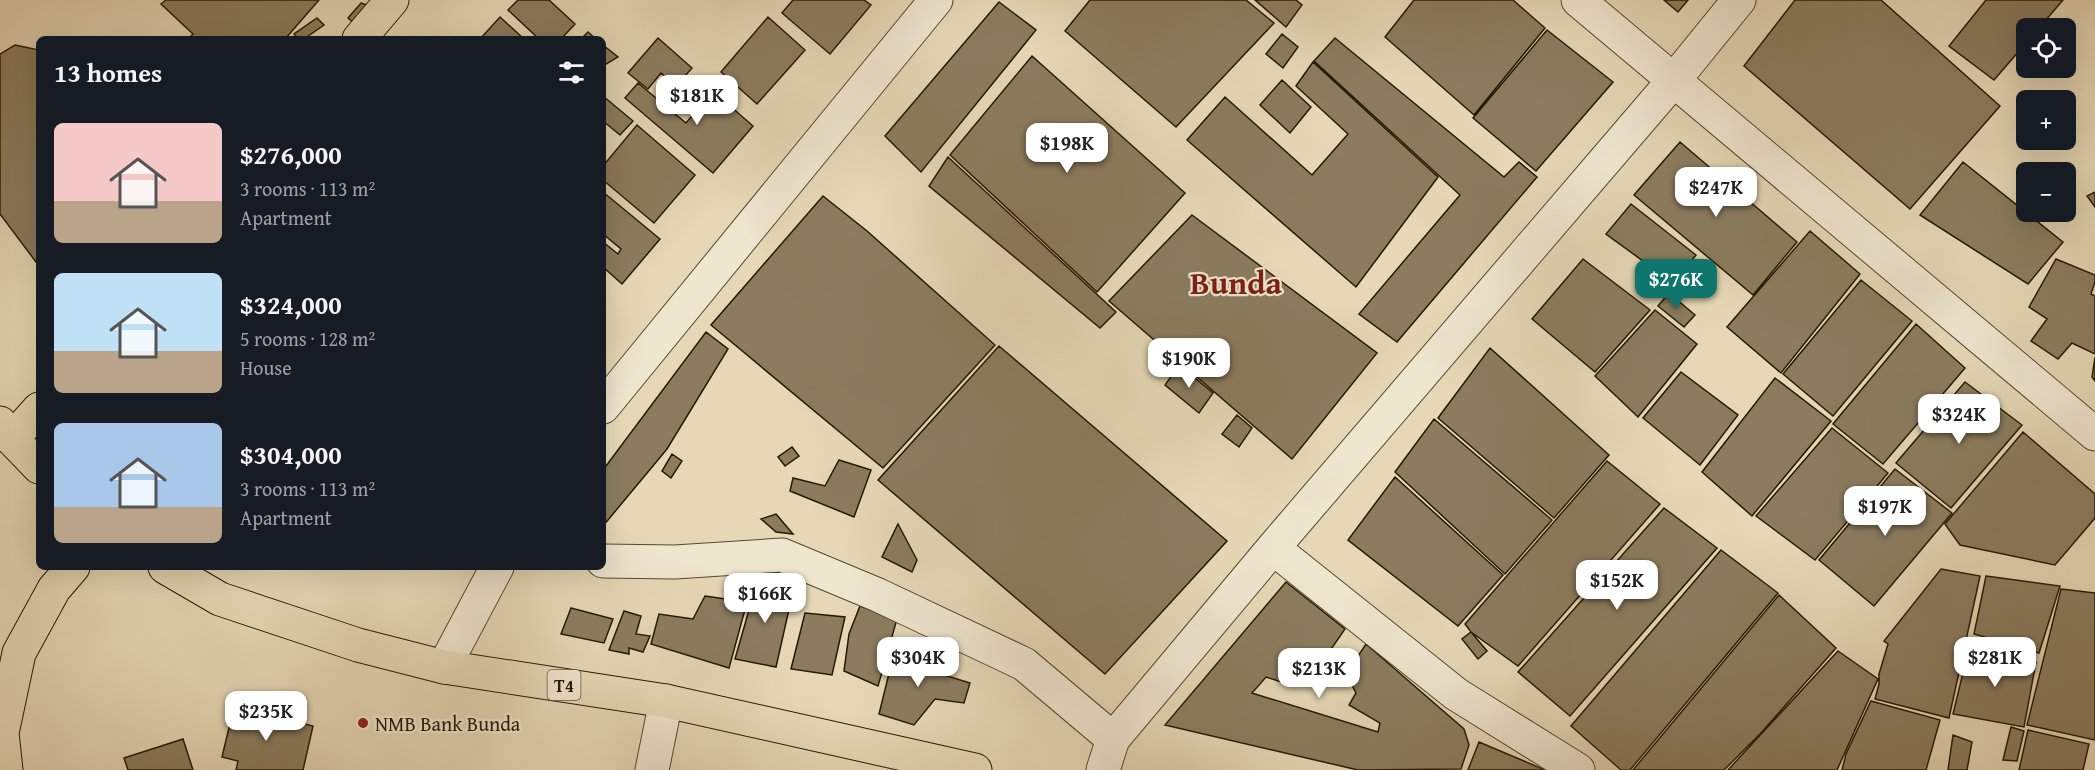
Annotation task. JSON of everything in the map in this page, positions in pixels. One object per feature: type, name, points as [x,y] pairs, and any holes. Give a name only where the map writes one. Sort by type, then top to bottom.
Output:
[{"type":"main road","points":[[362,36],[392,0]]},
{"type":"main road","points":[[36,411],[6,431],[36,464]]},
{"type":"main road","points":[[6,770],[2,733],[19,653],[54,590],[71,570]]},
{"type":"main road","name":"T4","points":[[170,570],[220,599],[358,645],[444,667],[666,701],[975,770]]},
{"type":"street","points":[[606,403],[936,0]]},
{"type":"street","points":[[1578,0],[2095,434]]},
{"type":"street","points":[[1103,770],[1113,739],[1674,80],[1739,0]]},
{"type":"street","points":[[1274,548],[1456,694],[1578,770]]},
{"type":"street","points":[[606,561],[675,562],[782,555],[878,595],[1024,664],[1113,739]]},
{"type":"street","points":[[444,667],[495,570]]},
{"type":"street","points":[[652,770],[666,701]]},
{"type":"building","points":[[166,0],[319,0],[288,36],[191,36],[193,34],[161,4]]},
{"type":"building","points":[[518,0],[549,0],[575,24],[564,36],[536,36],[508,10]]},
{"type":"building","points":[[793,0],[864,0],[871,5],[830,54],[782,13]]},
{"type":"building","points":[[1090,0],[1246,0],[1274,23],[1176,127],[1065,31]]},
{"type":"building","points":[[1255,0],[1296,0],[1302,5],[1286,27]]},
{"type":"building","points":[[1414,0],[1513,0],[1545,28],[1474,115],[1385,37]]},
{"type":"building","points":[[1664,0],[1688,0],[1678,12]]},
{"type":"building","points":[[1795,0],[1881,0],[2000,106],[1910,209],[1744,66]]},
{"type":"building","points":[[1986,0],[2063,0],[2048,18],[2016,18],[2016,55],[1994,80],[1949,46]]},
{"type":"building","points":[[999,2],[1036,30],[921,172],[885,136]]},
{"type":"building","points":[[361,3],[373,7],[357,26],[348,18]]},
{"type":"building","points":[[500,17],[521,36],[483,36]]},
{"type":"building","points":[[768,17],[805,50],[757,104],[721,72]]},
{"type":"building","points":[[317,18],[324,25],[308,36],[294,34]]},
{"type":"building","points":[[1547,30],[1613,82],[1536,171],[1473,118]]},
{"type":"building","points":[[1282,34],[1298,47],[1283,68],[1266,54]]},
{"type":"building","points":[[658,38],[692,68],[676,86],[661,73],[648,89],[628,73]]},
{"type":"building","points":[[1335,38],[1504,177],[1519,162],[1537,177],[1397,342],[1359,314],[1460,195],[1314,61]]},
{"type":"building","points":[[15,45],[36,49],[36,262],[0,214],[0,54]]},
{"type":"building","points":[[606,47],[618,57],[606,64]]},
{"type":"building","points":[[1032,56],[1185,193],[1097,292],[950,155]]},
{"type":"building","points":[[1313,62],[1438,177],[1356,287],[1187,140],[1225,97],[1312,175],[1348,134],[1296,86]]},
{"type":"building","points":[[1282,80],[1311,107],[1290,133],[1260,105]]},
{"type":"building","points":[[638,83],[686,123],[713,91],[753,126],[713,173],[625,98]]},
{"type":"building","points":[[606,98],[633,121],[620,135],[606,123]]},
{"type":"building","points":[[637,125],[695,175],[654,223],[606,183],[606,162]]},
{"type":"building","points":[[1680,142],[1797,242],[1753,295],[1634,195]]},
{"type":"building","points":[[948,157],[1116,312],[1100,328],[929,186]]},
{"type":"building","points":[[1963,162],[2016,204],[2016,222],[2038,222],[2063,242],[2028,284],[1920,215]]},
{"type":"building","points":[[2095,192],[2095,207],[2087,196]]},
{"type":"building","points":[[606,194],[660,239],[622,284],[606,270],[606,244],[618,254],[621,249],[606,236]]},
{"type":"building","points":[[823,196],[867,231],[995,345],[883,468],[711,325]]},
{"type":"building","points":[[1631,204],[1696,255],[1673,283],[1606,234]]},
{"type":"building","points":[[1192,215],[1377,353],[1292,459],[1109,301]]},
{"type":"building","points":[[1810,231],[1860,274],[1781,373],[1727,327]]},
{"type":"building","points":[[1583,259],[1650,310],[1595,372],[1532,319]]},
{"type":"building","points":[[2056,259],[2095,275],[2091,294],[2095,296],[2095,354],[2072,343],[2058,359],[2031,341],[2047,319],[2029,307]]},
{"type":"building","points":[[1861,280],[1912,321],[1833,416],[1783,374]]},
{"type":"building","points":[[1669,293],[1695,315],[1684,327],[1658,306]]},
{"type":"building","points":[[1655,310],[1697,344],[1638,417],[1595,376]]},
{"type":"building","points":[[1916,324],[1965,368],[1883,464],[1833,424]]},
{"type":"building","points":[[706,332],[728,349],[667,449],[606,522],[606,466]]},
{"type":"building","points":[[999,346],[1227,541],[1105,674],[878,480]]},
{"type":"building","points":[[1490,348],[1609,455],[1554,518],[1438,418]]},
{"type":"building","points":[[2095,357],[2095,381],[2092,377]]},
{"type":"building","points":[[1179,365],[1213,393],[1199,413],[1165,385]]},
{"type":"building","points":[[1681,372],[1738,415],[1700,465],[1643,418]]},
{"type":"building","points":[[1775,378],[1831,421],[1752,516],[1702,472]]},
{"type":"building","points":[[1965,382],[2022,425],[1951,508],[1896,463]]},
{"type":"building","points":[[1237,415],[1252,428],[1239,447],[1222,434]]},
{"type":"building","points":[[1434,419],[1552,520],[1505,574],[1395,472]]},
{"type":"building","points":[[1832,428],[1888,473],[1815,560],[1756,516]]},
{"type":"building","points":[[2023,432],[2095,494],[2095,518],[2055,565],[1960,545],[1945,524]]},
{"type":"building","points":[[792,447],[799,456],[785,466],[778,457]]},
{"type":"building","points":[[672,454],[682,461],[671,478],[662,471]]},
{"type":"building","points":[[839,460],[871,470],[854,517],[790,491],[793,478],[825,486]]},
{"type":"building","points":[[1607,461],[1660,504],[1518,666],[1471,632],[1465,624]]},
{"type":"building","points":[[1895,469],[1952,513],[1874,606],[1819,560]]},
{"type":"building","points":[[1395,477],[1503,575],[1458,626],[1348,540]]},
{"type":"building","points":[[1664,508],[1717,548],[1570,716],[1518,672]]},
{"type":"building","points":[[776,514],[793,534],[776,532],[761,519]]},
{"type":"building","points":[[898,524],[917,560],[912,572],[882,557]]},
{"type":"building","points":[[1721,550],[1778,593],[1630,770],[1621,770],[1571,726]]},
{"type":"building","points":[[1941,569],[1980,576],[1949,718],[1875,699],[1879,674],[1888,644],[1884,641]]},
{"type":"building","points":[[1986,576],[2060,586],[2039,653],[1974,634]]},
{"type":"building","points":[[757,582],[788,583],[790,605],[776,667],[735,659]]},
{"type":"building","points":[[1286,582],[1345,629],[1323,661],[1307,658],[1284,683],[1266,677],[1252,693],[1378,732],[1380,723],[1349,705],[1356,693],[1346,674],[1366,644],[1464,729],[1469,745],[1461,769],[1358,770],[1165,725]]},
{"type":"building","points":[[2061,589],[2095,593],[2095,740],[2027,725]]},
{"type":"building","points":[[1779,595],[1836,648],[1760,734],[1724,770],[1633,770]]},
{"type":"building","points":[[705,596],[747,602],[729,668],[651,644],[659,614],[693,619]]},
{"type":"building","points":[[860,606],[897,619],[878,686],[844,671],[849,634]]},
{"type":"building","points":[[571,608],[613,619],[604,643],[561,634]]},
{"type":"building","points":[[624,611],[641,616],[636,634],[650,636],[643,652],[629,648],[629,654],[609,650]]},
{"type":"building","points":[[805,613],[845,617],[832,675],[791,669]]},
{"type":"building","points":[[1471,632],[1487,651],[1478,659],[1462,639]]},
{"type":"building","points":[[1969,648],[2036,662],[2024,727],[1953,714]]},
{"type":"building","points":[[1838,651],[1878,679],[1837,770],[1728,770]]},
{"type":"building","points":[[894,653],[937,659],[941,674],[970,683],[964,703],[935,699],[914,725],[879,714]]},
{"type":"building","points":[[1871,701],[1940,720],[1926,770],[1842,770],[1846,754]]},
{"type":"building","points":[[234,707],[313,726],[303,770],[236,770],[238,761],[222,757]]},
{"type":"building","points":[[2011,727],[2024,731],[2017,761],[2003,760]]},
{"type":"building","points":[[2028,730],[2089,744],[2083,770],[2019,770]]},
{"type":"building","points":[[1953,735],[1972,742],[1967,770],[1948,770]]},
{"type":"building","points":[[183,739],[193,770],[128,770],[124,758]]},
{"type":"building","points":[[1479,742],[1545,770],[1468,770]]},
{"type":"place","name":"NMB Bank Bunda","points":[[363,723]]},
{"type":"district","name":"Bunda","points":[[1236,282]]}]
